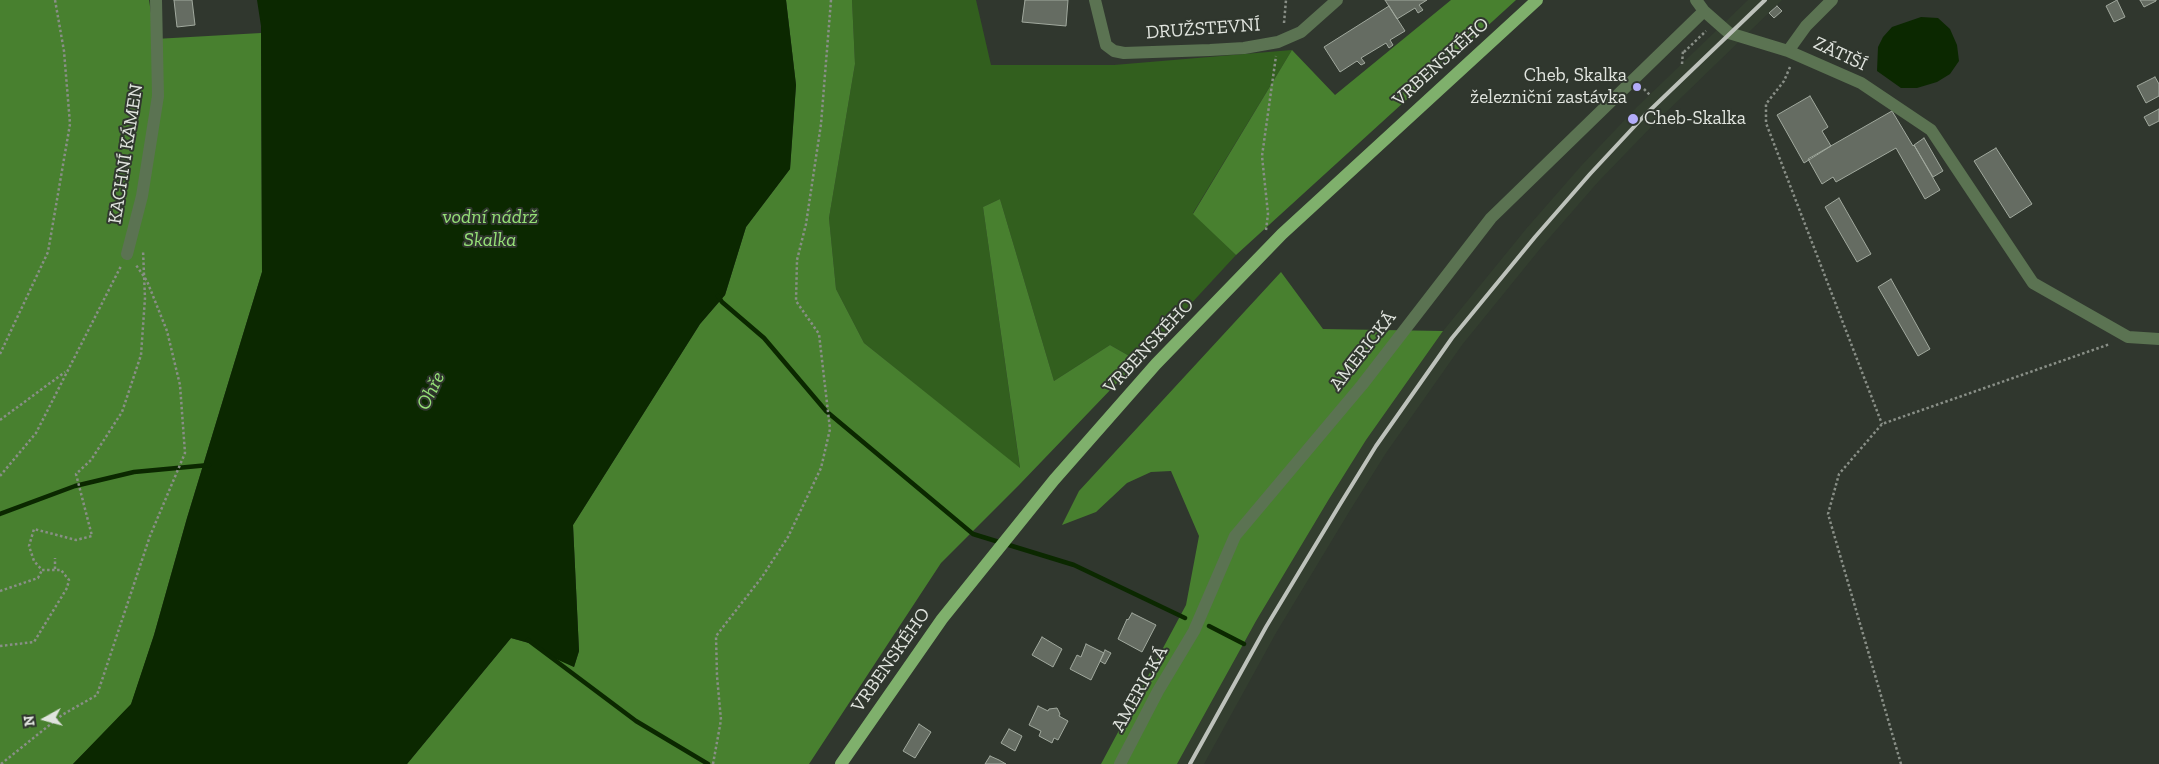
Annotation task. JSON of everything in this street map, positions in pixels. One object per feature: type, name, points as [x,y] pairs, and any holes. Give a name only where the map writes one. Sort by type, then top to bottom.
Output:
[{"type":"main road","name":"VRBENSKÉHO","points":[[841,764],[942,619],[1054,480],[1156,364],[1270,246],[1537,0]]},
{"type":"street","name":"KACHNÍ KÁMEN","points":[[127,254],[142,196],[158,96],[156,0]]},
{"type":"street","name":"DRUŽSTEVNÍ","points":[[1095,0],[1106,45],[1114,51],[1124,53],[1244,48],[1278,42],[1301,32],[1337,0]]},
{"type":"street","points":[[1696,0],[1704,11],[1730,33],[1788,51]]},
{"type":"street","name":"ZÁTIŠÍ","points":[[1832,0],[1806,26],[1788,51],[1861,83],[1932,130],[2033,283],[2128,338]]},
{"type":"street","name":"AMERICKÁ","points":[[1120,764],[1158,691],[1194,631],[1236,536],[1362,385],[1491,218],[1704,11]]},
{"type":"street","points":[[2128,338],[2159,339]]},
{"type":"path","points":[[0,354],[48,252],[70,124],[64,51],[55,0]]},
{"type":"path","points":[[713,764],[722,720],[717,676],[716,636],[762,577],[788,537],[821,468],[830,426],[819,334],[796,301],[797,260],[806,224],[821,124],[832,0]]},
{"type":"path","points":[[1270,246],[1265,234],[1268,214],[1262,156],[1278,42],[1284,35],[1286,0]]},
{"type":"path","points":[[1684,52],[1715,21]]},
{"type":"path","points":[[1788,51],[1790,68],[1784,81],[1766,104],[1766,123],[1882,424]]},
{"type":"path","points":[[42,570],[34,561],[29,546],[34,528],[76,540],[92,536],[76,474],[91,460],[122,412],[141,355],[145,298],[143,245]]},
{"type":"path","points":[[0,476],[36,433],[127,254],[144,275],[167,330],[180,385],[185,453],[150,536],[97,694],[62,715],[1,764]]},
{"type":"path","points":[[1901,764],[1828,514],[1839,474],[1882,424],[2128,338]]},
{"type":"path","points":[[0,420],[67,370]]},
{"type":"path","points":[[55,558],[55,569]]},
{"type":"path","points":[[0,646],[34,642],[67,588],[69,580],[62,570],[42,570]]},
{"type":"path","points":[[0,592],[38,578],[42,570]]},
{"type":"shaded area","points":[[852,0],[976,0],[991,65],[1114,65],[1292,50],[1193,213],[1236,255],[1138,361],[1110,345],[1054,381],[1000,199],[983,207],[1020,469],[864,343],[836,289],[829,218],[855,64]]},
{"type":"shaded area","points":[[1748,0],[1782,0],[1654,124],[1598,182],[1544,244],[1462,345],[1386,453],[1349,512],[1276,633],[1204,764],[1177,764],[1256,621],[1329,499],[1366,440],[1443,331],[1526,229],[1581,166],[1637,107]]},
{"type":"green space","points":[[0,0],[149,0],[155,39],[261,33],[262,272],[187,518],[154,635],[131,705],[73,764],[0,764]]},
{"type":"green space","points":[[786,0],[852,0],[855,64],[829,218],[836,289],[864,343],[1020,468],[983,207],[1000,199],[1054,381],[1110,345],[1138,361],[941,563],[809,764],[407,764],[511,638],[536,645],[541,650],[574,667],[579,651],[573,525],[700,324],[725,295],[746,227],[790,169],[796,85]]},
{"type":"green space","points":[[1451,0],[1516,0],[1236,255],[1193,214],[1292,50],[1335,95]]},
{"type":"green space","points":[[1281,272],[1323,329],[1443,331],[1366,440],[1329,499],[1256,621],[1177,764],[1101,764],[1186,605],[1199,536],[1171,471],[1151,472],[1127,483],[1096,512],[1062,525],[1079,491]]},
{"type":"water","name":"vodní nádrž Skalka","points":[[257,0],[786,0],[796,85],[790,169],[746,227],[725,295],[700,324],[573,525],[579,651],[574,667],[549,656],[536,645],[511,638],[407,764],[73,764],[131,704],[154,635],[187,518],[262,272],[261,26]]},
{"type":"water","points":[[1921,17],[1938,18],[1950,29],[1957,45],[1959,61],[1950,74],[1937,82],[1917,88],[1901,88],[1877,71],[1878,47],[1883,37],[1892,27]]},
{"type":"building","points":[[174,0],[192,0],[195,25],[177,27]]},
{"type":"building","points":[[1025,0],[1068,0],[1066,26],[1022,22]]},
{"type":"building","points":[[1385,0],[1427,0],[1419,5],[1423,10],[1418,13],[1415,8],[1397,19]]},
{"type":"building","points":[[2117,0],[2125,17],[2114,22],[2106,6]]},
{"type":"building","points":[[2140,0],[2156,0],[2156,1],[2144,7]]},
{"type":"building","points":[[1389,6],[1405,31],[1390,40],[1393,45],[1389,48],[1386,43],[1361,58],[1365,63],[1361,65],[1357,61],[1340,72],[1324,47]]},
{"type":"building","points":[[1777,6],[1782,11],[1774,18],[1769,13]]},
{"type":"building","points":[[2155,77],[2159,84],[2159,96],[2146,103],[2137,86]]},
{"type":"building","points":[[1810,96],[1828,127],[1822,131],[1831,146],[1804,163],[1777,115]]},
{"type":"building","points":[[2159,109],[2159,121],[2149,126],[2144,117]]},
{"type":"building","points":[[1892,111],[1940,190],[1925,199],[1896,148],[1836,182],[1833,177],[1822,184],[1808,159]]},
{"type":"building","points":[[1924,138],[1943,171],[1933,177],[1914,145]]},
{"type":"building","points":[[1996,148],[2032,204],[2010,218],[1974,161]]},
{"type":"building","points":[[1839,198],[1871,254],[1857,262],[1825,207]]},
{"type":"building","points":[[1891,279],[1930,349],[1918,356],[1878,287]]},
{"type":"building","points":[[1132,613],[1156,625],[1142,652],[1118,639],[1127,619]]},
{"type":"building","points":[[1042,637],[1062,649],[1053,667],[1032,655]]},
{"type":"building","points":[[1086,644],[1104,653],[1091,680],[1070,669],[1077,655],[1081,657]]},
{"type":"building","points":[[1105,650],[1111,653],[1105,664],[1100,661]]},
{"type":"building","points":[[1038,706],[1048,711],[1049,709],[1057,708],[1059,716],[1068,721],[1058,740],[1054,738],[1052,743],[1039,736],[1041,731],[1029,725]]},
{"type":"building","points":[[919,724],[931,732],[915,758],[903,751]]},
{"type":"building","points":[[1009,729],[1022,736],[1015,751],[1001,743]]},
{"type":"building","points":[[990,756],[999,760],[1006,764],[985,764]]},
{"type":"waterway","points":[[718,296],[722,302],[764,338],[826,411],[973,534],[1074,565],[1185,618]]},
{"type":"waterway","points":[[0,514],[75,486],[134,472],[209,465]]},
{"type":"waterway","points":[[1209,626],[1244,644]]},
{"type":"waterway","points":[[528,640],[636,721],[708,764]]},
{"type":"railway","points":[[1190,764],[1266,627],[1339,506],[1376,446],[1452,338],[1535,237],[1590,174],[1645,115],[1765,0]]},
{"type":"place","name":"Cheb, Skalka železniční zastávka","points":[[1637,87]]},
{"type":"place","name":"Cheb-Skalka","points":[[1633,119]]},
{"type":"water label","name":"Ohře","points":[[431,391]]}]
